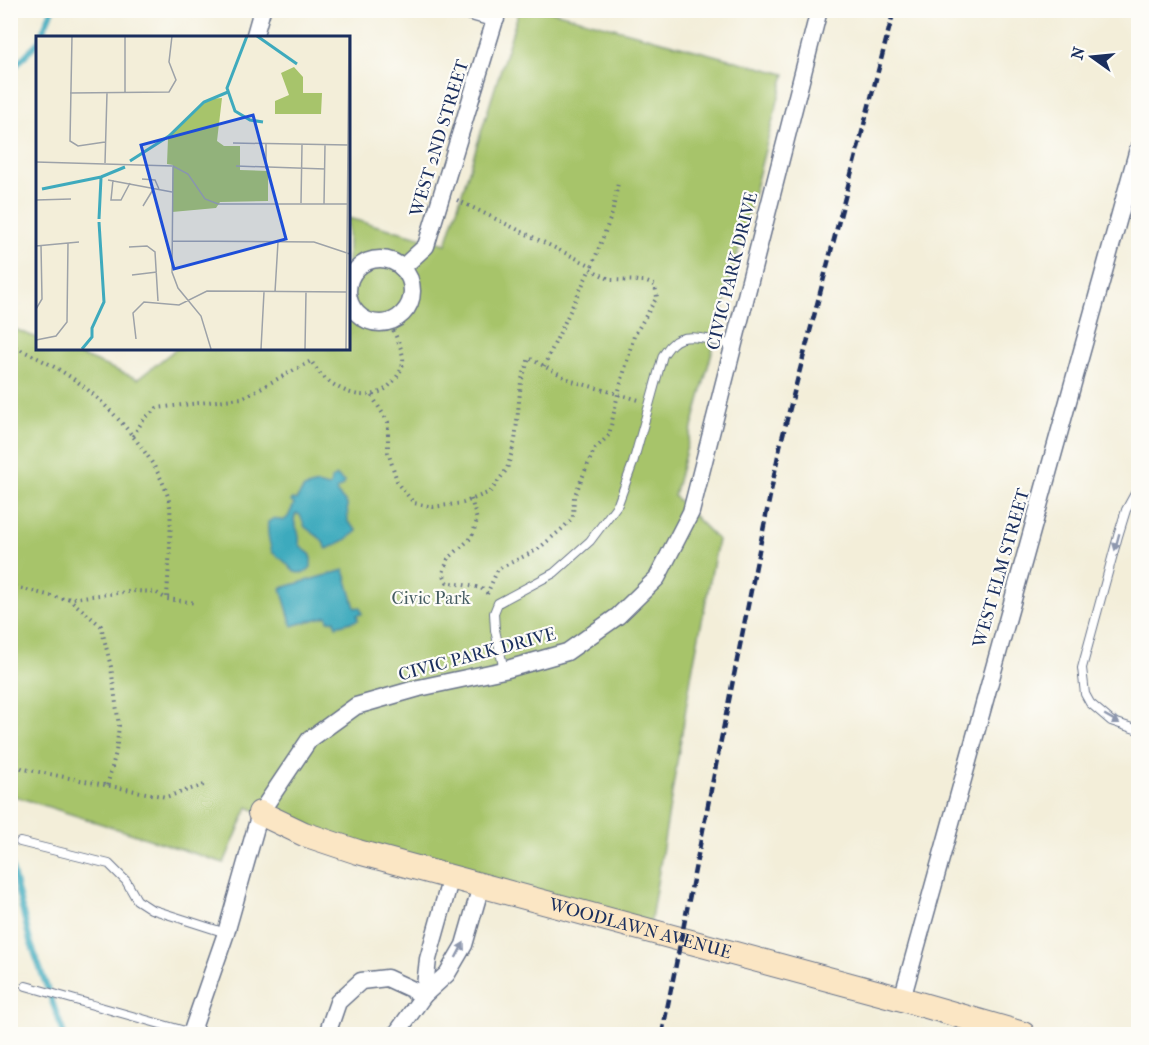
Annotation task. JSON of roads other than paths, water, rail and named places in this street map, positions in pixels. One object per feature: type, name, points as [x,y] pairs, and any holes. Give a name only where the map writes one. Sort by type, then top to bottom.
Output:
[{"type":"street","points":[[255,36],[262,10]]},
{"type":"street","points":[[465,10],[497,15]]},
{"type":"street","name":"CIVIC PARK DRIVE","points":[[191,1034],[226,933],[260,813],[309,740],[356,706],[419,688],[504,670],[567,652],[618,616],[657,578],[691,512],[819,10]]},
{"type":"street","name":"WEST 2ND STREET","points":[[402,268],[426,246],[497,15]]},
{"type":"street","name":"WEST ELM STREET","points":[[902,999],[1138,148]]},
{"type":"street","points":[[350,284],[358,268],[366,263],[385,260],[402,268],[409,277],[412,288],[407,309],[390,322],[378,324],[368,321],[358,315],[350,301]]},
{"type":"street","name":"WOODLAWN AVENUE","points":[[260,813],[304,834],[358,852],[902,999],[1023,1035]]},
{"type":"street","points":[[424,995],[428,959],[451,877]]},
{"type":"street","points":[[399,1033],[424,995],[447,974],[464,945],[481,886]]},
{"type":"street","points":[[327,1035],[338,1002],[361,981],[387,978],[424,995]]},
{"type":"lane","points":[[504,670],[495,630],[494,614],[498,603],[554,573],[590,541],[618,504],[633,464],[663,356],[673,342],[685,338],[701,338],[733,345]]},
{"type":"lane","points":[[1138,488],[1126,510],[1083,668],[1085,694],[1090,703],[1111,721],[1138,730]]},
{"type":"lane","points":[[20,842],[109,864],[126,881],[137,900],[151,909],[226,933]]},
{"type":"lane","points":[[26,986],[191,1034]]},
{"type":"lane","points":[[496,1035],[501,1035]]},
{"type":"water","points":[[337,476],[344,482],[343,486],[336,490],[337,493],[347,504],[348,522],[357,531],[327,549],[321,539],[305,527],[300,515],[296,513],[294,522],[299,544],[311,555],[311,567],[307,571],[296,572],[272,552],[268,522],[274,518],[283,521],[288,517],[294,504],[291,502],[292,499],[296,500],[304,488],[317,484],[328,487],[331,479]]},
{"type":"water","points":[[344,570],[355,608],[360,607],[362,614],[357,615],[358,620],[336,626],[335,620],[328,621],[327,616],[292,626],[281,588]]},
{"type":"waterway","points":[[41,36],[52,10]]},
{"type":"waterway","points":[[10,72],[36,44]]},
{"type":"waterway","points":[[10,860],[30,941],[64,1034]]},
{"type":"railway","points":[[662,1034],[780,446],[894,10]]},
{"type":"park label","name":"Civic Park","points":[[431,598]]}]
